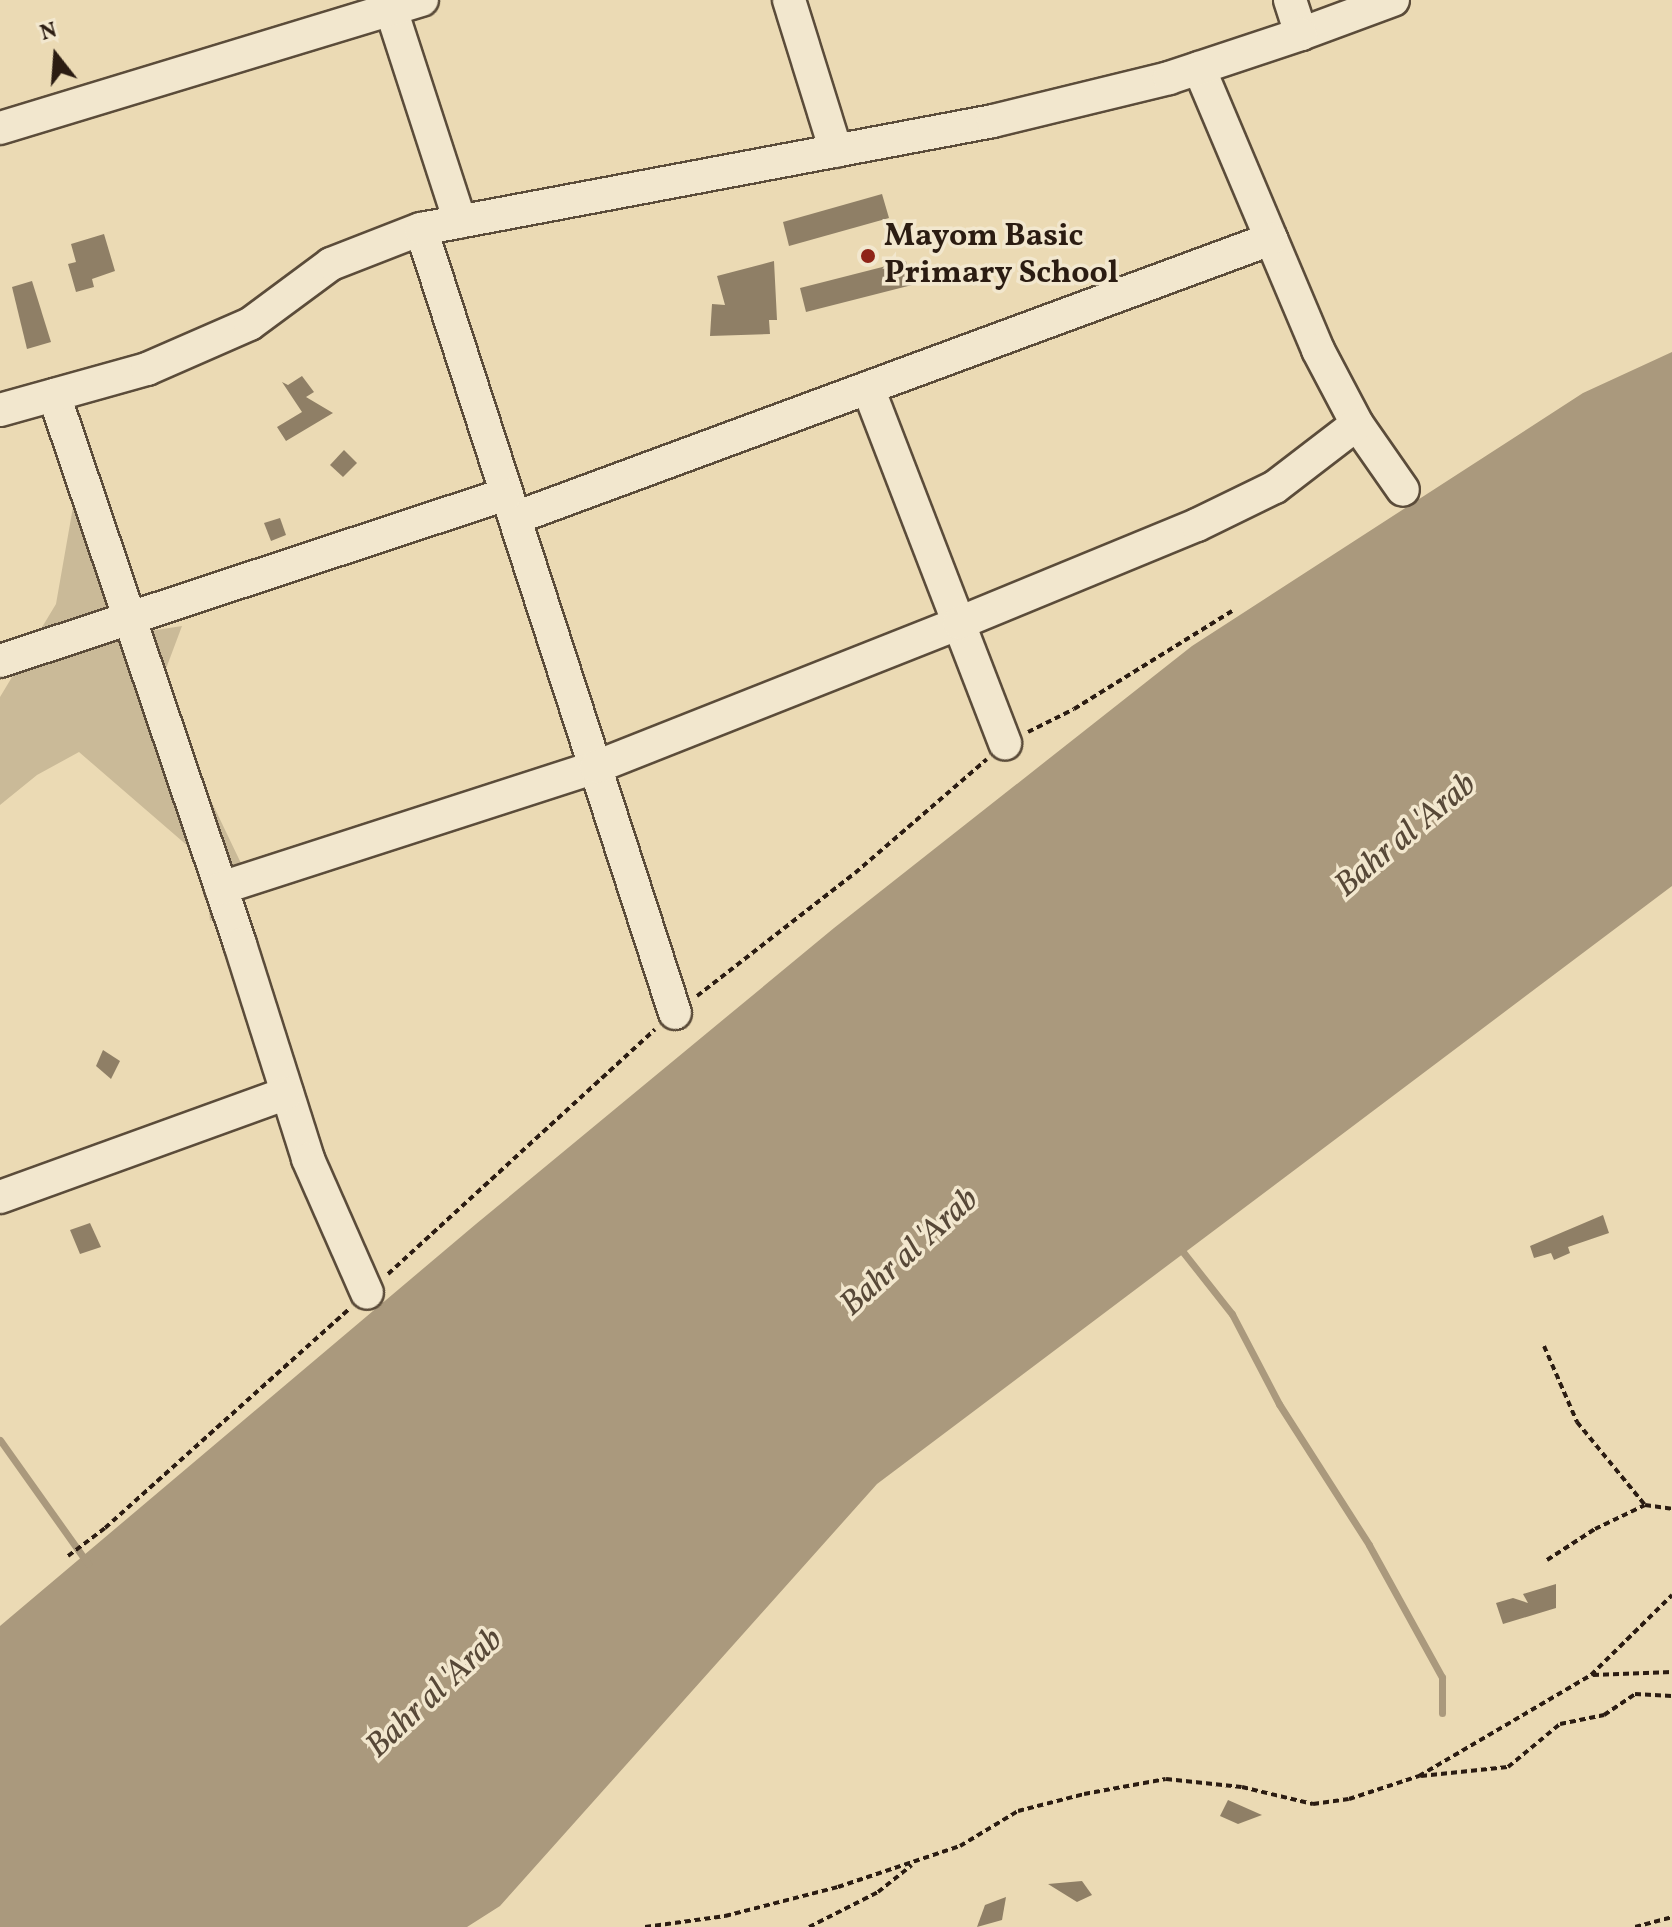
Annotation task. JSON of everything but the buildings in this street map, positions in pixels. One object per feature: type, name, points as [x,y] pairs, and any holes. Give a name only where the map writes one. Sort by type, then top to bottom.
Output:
[{"type":"street","points":[[0,128],[389,5],[422,0]]},
{"type":"street","points":[[789,0],[836,151]]},
{"type":"street","points":[[1290,0],[1301,34]]},
{"type":"street","points":[[2,402],[54,395],[147,369],[250,324],[331,264],[421,229],[993,121],[1199,68],[1393,0]]},
{"type":"street","points":[[389,5],[460,222]]},
{"type":"street","points":[[1199,68],[1318,350],[1357,424],[1403,490]]},
{"type":"street","points":[[421,229],[675,1013]]},
{"type":"street","points":[[0,661],[510,506],[868,388],[1271,239]]},
{"type":"street","points":[[868,388],[1005,743]]},
{"type":"street","points":[[54,395],[221,888],[308,1159],[367,1293]]},
{"type":"street","points":[[221,888],[596,767],[959,623],[1197,525],[1275,487],[1357,424]]},
{"type":"street","points":[[0,1197],[287,1093]]},
{"type":"path","points":[[68,1556],[105,1528],[675,1013],[855,873],[1005,743],[1074,709],[1232,611]]},
{"type":"path","points":[[1544,1346],[1577,1422],[1645,1505]]},
{"type":"path","points":[[1547,1560],[1595,1529],[1645,1505],[1672,1509]]},
{"type":"path","points":[[645,1927],[725,1916],[838,1887],[960,1846],[1018,1811],[1084,1794],[1166,1779],[1242,1787],[1313,1804],[1349,1799],[1419,1776],[1591,1675],[1672,1595]]},
{"type":"path","points":[[1591,1675],[1672,1672]]},
{"type":"path","points":[[1419,1776],[1508,1767],[1560,1724],[1604,1715],[1635,1694],[1672,1696]]},
{"type":"path","points":[[809,1927],[878,1892],[916,1861]]},
{"type":"path","points":[[1635,1927],[1672,1917]]},
{"type":"shaded area","points":[[80,467],[137,633],[182,626],[158,690],[250,882],[210,921],[204,860],[79,752],[37,775],[0,805],[0,697],[56,604]]},
{"type":"water","name":"Bahr al 'Arab","points":[[1672,352],[1672,886],[877,1484],[500,1906],[467,1927],[0,1927],[0,1626],[476,1224],[834,928],[1192,646],[1583,393]]},
{"type":"waterway","points":[[1183,1252],[1232,1314],[1279,1404],[1369,1545],[1442,1677],[1442,1713]]},
{"type":"waterway","points":[[0,1440],[88,1564]]},
{"type":"place","name":"Mayom Basic Primary School","points":[[868,256]]}]
